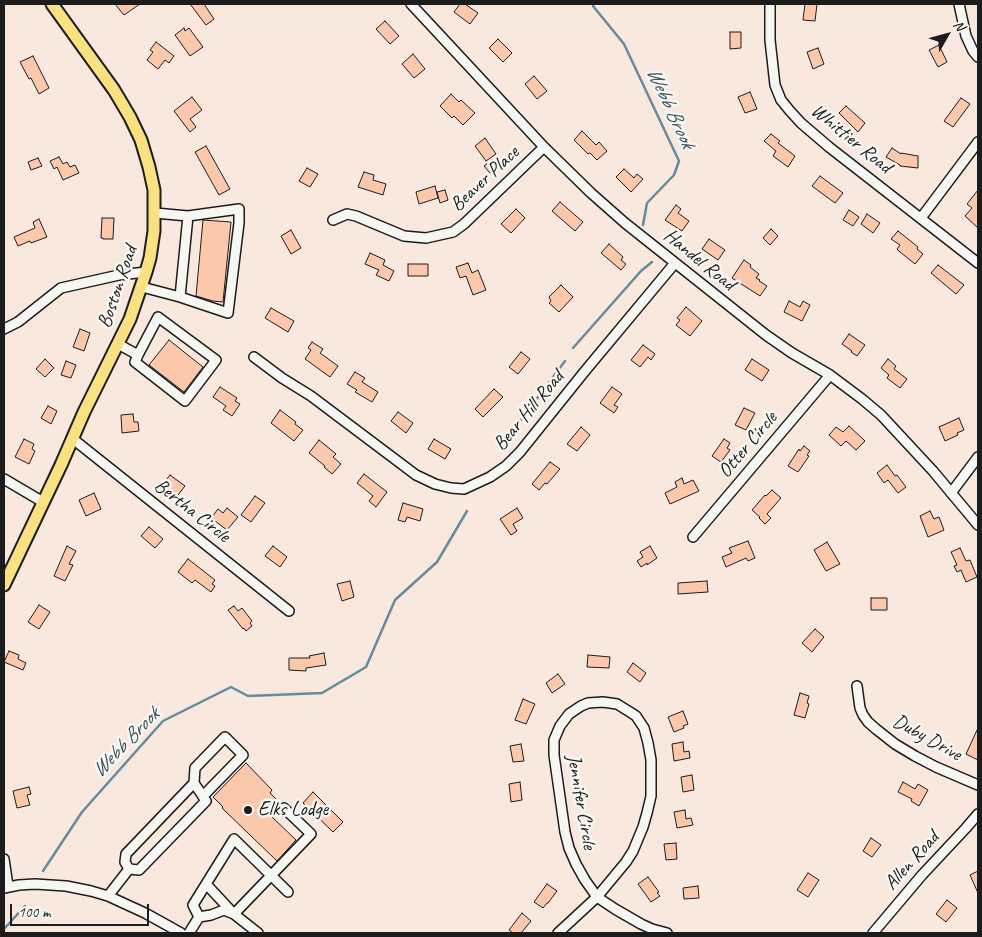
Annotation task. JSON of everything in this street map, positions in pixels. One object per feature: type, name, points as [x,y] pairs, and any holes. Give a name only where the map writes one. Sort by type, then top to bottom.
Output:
[{"type":"main road","name":"Boston Road","points":[[4,585],[130,319],[150,258],[154,231],[154,190],[141,140],[114,90],[52,4]]},
{"type":"street","name":"Handel Road","points":[[411,4],[544,147],[591,194],[674,263],[766,335],[830,375],[881,415],[933,471],[978,525]]},
{"type":"street","name":"Whittier Road","points":[[770,4],[772,69],[775,85],[781,100],[801,123],[829,147],[978,263]]},
{"type":"street","points":[[959,4],[962,25],[973,51],[978,57]]},
{"type":"street","points":[[921,218],[978,142]]},
{"type":"street","name":"Beaver Place","points":[[333,220],[347,214],[356,216],[404,236],[426,238],[453,232],[464,224],[544,147]]},
{"type":"street","points":[[142,287],[228,313],[239,209],[188,216],[155,213]]},
{"type":"street","points":[[180,297],[188,216]]},
{"type":"street","name":"Bear Hill Road","points":[[254,357],[282,378],[312,396],[416,476],[435,484],[464,489],[490,477],[506,466],[520,452],[674,263]]},
{"type":"street","points":[[4,328],[18,322],[61,288],[119,275],[146,272]]},
{"type":"street","points":[[158,317],[216,360],[186,401],[135,362],[138,356],[158,317]]},
{"type":"street","points":[[118,344],[138,356]]},
{"type":"street","name":"Otter Circle","points":[[693,536],[830,375]]},
{"type":"street","name":"Bertha Circle","points":[[72,439],[289,611]]},
{"type":"street","points":[[951,493],[978,457]]},
{"type":"street","points":[[4,479],[43,502]]},
{"type":"street","name":"Duby Drive","points":[[857,686],[863,716],[876,729],[895,744],[915,756],[978,785]]},
{"type":"street","name":"Jennifer Circle","points":[[558,933],[597,897],[626,862],[638,841],[651,796],[652,777],[647,735],[640,722],[630,712],[610,702],[581,706],[569,714],[556,733],[554,748],[565,832],[569,848],[580,872],[597,897]]},
{"type":"street","points":[[129,869],[139,870],[206,801],[194,783],[195,768],[225,737],[243,755],[203,796]]},
{"type":"street","points":[[129,869],[125,862],[126,854],[194,783]]},
{"type":"street","points":[[234,914],[311,834],[284,808]]},
{"type":"street","name":"Allen Road","points":[[873,933],[922,875],[978,814]]},
{"type":"street","points":[[198,917],[193,905],[234,839],[288,892]]},
{"type":"street","points":[[4,859],[6,887],[35,884],[66,886],[91,891],[108,896],[181,933]]},
{"type":"street","points":[[108,896],[129,869]]},
{"type":"street","points":[[206,884],[234,914],[258,933]]},
{"type":"street","points":[[597,897],[615,910],[641,924],[667,933]]},
{"type":"street","points":[[198,917],[212,915],[224,910],[234,914]]},
{"type":"street","points":[[189,933],[198,917]]},
{"type":"building","points":[[115,4],[140,4],[124,15]]},
{"type":"building","points":[[190,4],[204,4],[214,19],[206,25]]},
{"type":"building","points":[[460,4],[465,4],[478,13],[470,24],[454,12]]},
{"type":"building","points":[[805,4],[817,4],[815,21],[803,20]]},
{"type":"building","points":[[385,21],[399,36],[390,44],[376,29]]},
{"type":"building","points":[[184,28],[185,31],[189,28],[203,47],[190,56],[175,35]]},
{"type":"building","points":[[730,32],[741,32],[741,48],[730,49]]},
{"type":"building","points":[[498,39],[512,53],[503,62],[489,48]]},
{"type":"building","points":[[156,42],[174,56],[169,63],[165,60],[158,69],[147,60],[153,52],[150,50]]},
{"type":"building","points":[[939,45],[947,62],[938,67],[929,50]]},
{"type":"building","points":[[818,48],[824,64],[813,69],[807,52]]},
{"type":"building","points":[[413,54],[425,69],[414,78],[402,64]]},
{"type":"building","points":[[33,56],[49,88],[39,94],[20,62]]},
{"type":"building","points":[[534,76],[547,91],[537,99],[525,84]]},
{"type":"building","points":[[750,92],[757,109],[745,113],[738,97]]},
{"type":"building","points":[[451,94],[459,102],[461,100],[475,113],[463,125],[454,116],[452,118],[440,106]]},
{"type":"building","points":[[192,97],[202,110],[190,119],[196,127],[190,132],[174,111]]},
{"type":"building","points":[[961,98],[970,104],[953,127],[944,121]]},
{"type":"building","points":[[846,106],[865,123],[858,132],[839,113]]},
{"type":"building","points":[[582,131],[596,145],[599,142],[607,151],[597,160],[574,140]]},
{"type":"building","points":[[771,134],[780,141],[778,143],[795,156],[788,167],[773,156],[776,151],[764,141]]},
{"type":"building","points":[[485,138],[496,154],[486,161],[475,146]]},
{"type":"building","points":[[206,146],[230,189],[219,195],[195,152]]},
{"type":"building","points":[[892,148],[901,154],[918,156],[918,168],[900,166],[886,157]]},
{"type":"building","points":[[59,157],[63,164],[67,162],[70,167],[75,165],[79,173],[63,180],[57,167],[54,169],[50,161]]},
{"type":"building","points":[[38,158],[42,166],[31,170],[28,162]]},
{"type":"building","points":[[492,160],[497,167],[490,173],[484,166]]},
{"type":"building","points":[[307,168],[318,174],[310,187],[299,181]]},
{"type":"building","points":[[624,169],[634,178],[637,174],[643,179],[631,192],[616,177]]},
{"type":"building","points":[[364,172],[374,175],[373,180],[386,184],[383,195],[358,187]]},
{"type":"building","points":[[820,176],[843,193],[835,203],[812,186]]},
{"type":"building","points":[[435,186],[438,198],[419,204],[416,192]]},
{"type":"building","points":[[445,190],[448,200],[440,203],[437,192]]},
{"type":"building","points":[[978,190],[978,228],[965,216],[972,208],[967,204]]},
{"type":"building","points":[[560,202],[583,222],[575,231],[552,211]]},
{"type":"building","points":[[676,205],[681,209],[678,213],[689,221],[682,231],[665,220]]},
{"type":"building","points":[[516,209],[525,218],[511,233],[501,224]]},
{"type":"building","points":[[849,210],[859,217],[853,226],[843,220]]},
{"type":"building","points":[[867,214],[880,223],[873,233],[861,224]]},
{"type":"building","points":[[102,218],[114,218],[113,239],[101,238]]},
{"type":"building","points":[[39,219],[47,237],[18,246],[14,237],[35,228],[33,222]]},
{"type":"building","points":[[203,220],[231,222],[223,302],[196,296]]},
{"type":"building","points":[[771,229],[778,236],[770,245],[763,238]]},
{"type":"building","points":[[291,230],[301,248],[291,254],[281,236]]},
{"type":"building","points":[[898,231],[918,247],[917,249],[923,254],[915,264],[897,249],[900,245],[891,239]]},
{"type":"building","points":[[709,239],[725,250],[718,260],[702,249]]},
{"type":"building","points":[[609,244],[623,257],[621,260],[626,264],[621,270],[601,253]]},
{"type":"building","points":[[370,253],[385,260],[383,265],[394,271],[389,281],[376,275],[379,270],[365,264]]},
{"type":"building","points":[[744,260],[759,274],[756,278],[767,286],[760,296],[732,278]]},
{"type":"building","points":[[468,263],[472,273],[478,270],[486,290],[473,295],[466,276],[460,278],[456,267]]},
{"type":"building","points":[[408,264],[428,264],[428,276],[408,276]]},
{"type":"building","points":[[938,265],[964,285],[956,294],[931,273]]},
{"type":"building","points":[[561,285],[573,297],[559,312],[549,303],[551,301],[549,297]]},
{"type":"building","points":[[789,301],[800,307],[803,301],[810,305],[802,321],[784,312]]},
{"type":"building","points":[[686,307],[702,321],[690,336],[676,325],[680,320],[677,318]]},
{"type":"building","points":[[271,308],[294,321],[288,332],[265,318]]},
{"type":"building","points":[[80,329],[90,333],[84,351],[73,347]]},
{"type":"building","points":[[849,334],[865,345],[857,356],[842,344]]},
{"type":"building","points":[[169,340],[203,367],[184,392],[149,365]]},
{"type":"building","points":[[312,342],[323,349],[320,353],[338,366],[330,377],[305,359],[311,350],[308,348]]},
{"type":"building","points":[[643,345],[655,354],[651,360],[648,357],[640,367],[631,360]]},
{"type":"building","points":[[521,352],[530,359],[518,374],[509,367]]},
{"type":"building","points":[[45,359],[54,368],[45,377],[36,369]]},
{"type":"building","points":[[752,359],[769,370],[762,381],[745,370]]},
{"type":"building","points":[[888,359],[896,366],[894,369],[907,379],[900,388],[887,378],[889,375],[881,368]]},
{"type":"building","points":[[66,361],[76,365],[71,378],[61,375]]},
{"type":"building","points":[[355,372],[365,378],[362,382],[378,392],[372,402],[355,392],[357,390],[347,384]]},
{"type":"building","points":[[220,387],[237,398],[235,401],[240,404],[232,416],[223,410],[226,406],[213,397]]},
{"type":"building","points":[[612,387],[622,394],[614,405],[618,407],[614,413],[600,403]]},
{"type":"building","points":[[494,389],[503,397],[483,417],[475,409]]},
{"type":"building","points":[[48,406],[57,411],[51,424],[41,418]]},
{"type":"building","points":[[744,408],[755,413],[746,430],[735,425]]},
{"type":"building","points":[[280,410],[303,430],[294,441],[271,423]]},
{"type":"building","points":[[398,412],[413,423],[406,433],[391,421]]},
{"type":"building","points":[[133,414],[134,422],[138,422],[139,431],[122,433],[121,415]]},
{"type":"building","points":[[959,418],[964,430],[945,441],[939,427]]},
{"type":"building","points":[[849,426],[865,441],[856,450],[846,441],[841,446],[829,435],[836,427],[843,432]]},
{"type":"building","points":[[581,427],[590,435],[577,451],[567,444]]},
{"type":"building","points":[[24,439],[34,444],[32,449],[35,451],[29,464],[15,457]]},
{"type":"building","points":[[434,439],[451,449],[445,459],[428,449]]},
{"type":"building","points":[[724,439],[730,443],[727,448],[730,450],[721,462],[712,456]]},
{"type":"building","points":[[319,440],[336,454],[333,457],[341,464],[332,474],[309,453]]},
{"type":"building","points":[[804,446],[810,451],[807,455],[809,456],[798,472],[788,466],[799,449],[800,451]]},
{"type":"building","points":[[550,462],[560,469],[539,490],[532,484]]},
{"type":"building","points":[[887,465],[906,487],[898,493],[888,480],[884,483],[877,473]]},
{"type":"building","points":[[364,474],[387,492],[376,507],[369,501],[373,496],[357,483]]},
{"type":"building","points":[[170,475],[185,486],[178,495],[163,484]]},
{"type":"building","points":[[682,478],[684,484],[693,480],[699,491],[670,504],[665,493],[677,487],[675,482]]},
{"type":"building","points":[[772,490],[781,498],[767,514],[771,518],[765,524],[752,510]]},
{"type":"building","points":[[94,493],[101,509],[86,516],[79,500]]},
{"type":"building","points":[[255,496],[265,503],[251,522],[241,515]]},
{"type":"building","points":[[403,503],[423,509],[420,521],[407,517],[405,522],[398,520]]},
{"type":"building","points":[[227,508],[238,517],[227,530],[211,518],[218,509],[223,513]]},
{"type":"building","points":[[517,508],[523,518],[513,524],[517,531],[511,535],[500,519]]},
{"type":"building","points":[[930,511],[934,519],[939,517],[944,530],[928,537],[920,516]]},
{"type":"building","points":[[149,527],[163,539],[155,548],[141,536]]},
{"type":"building","points":[[748,541],[755,558],[748,561],[746,558],[726,567],[722,557],[732,553],[729,548]]},
{"type":"building","points":[[827,542],[840,564],[826,571],[814,550]]},
{"type":"building","points":[[67,546],[76,551],[69,564],[73,565],[65,581],[54,576]]},
{"type":"building","points":[[273,546],[287,557],[280,567],[265,556]]},
{"type":"building","points":[[650,546],[657,558],[641,567],[637,561],[643,557],[640,552]]},
{"type":"building","points":[[960,548],[966,561],[970,560],[977,577],[966,582],[961,570],[957,572],[954,566],[957,565],[951,552]]},
{"type":"building","points":[[188,559],[215,580],[212,584],[215,586],[211,592],[195,580],[192,583],[178,572]]},
{"type":"building","points":[[350,581],[354,597],[342,601],[337,584]]},
{"type":"building","points":[[707,581],[708,592],[678,594],[678,583]]},
{"type":"building","points":[[871,598],[887,598],[887,610],[871,610]]},
{"type":"building","points":[[39,605],[50,612],[39,629],[28,622]]},
{"type":"building","points":[[234,606],[238,611],[242,608],[252,621],[250,623],[252,626],[246,631],[228,610]]},
{"type":"building","points":[[815,629],[824,637],[812,652],[802,643]]},
{"type":"building","points":[[9,651],[19,655],[18,659],[26,663],[23,670],[4,662]]},
{"type":"building","points":[[324,653],[326,665],[306,668],[306,671],[289,670],[289,658],[310,658],[309,656]]},
{"type":"building","points":[[588,655],[610,657],[609,668],[587,667]]},
{"type":"building","points":[[633,663],[646,673],[640,682],[627,672]]},
{"type":"building","points":[[558,674],[565,684],[552,693],[546,683]]},
{"type":"building","points":[[800,693],[809,696],[805,718],[794,715]]},
{"type":"building","points":[[523,699],[535,704],[526,724],[515,720]]},
{"type":"building","points":[[683,711],[688,724],[674,732],[668,717]]},
{"type":"building","points":[[978,728],[978,760],[966,754]]},
{"type":"building","points":[[683,742],[684,752],[689,751],[690,758],[674,761],[672,744]]},
{"type":"building","points":[[521,744],[524,761],[513,762],[510,746]]},
{"type":"building","name":"Elks Lodge","points":[[246,763],[272,790],[270,793],[276,799],[268,807],[274,813],[271,816],[296,840],[277,861],[213,797]]},
{"type":"building","points":[[692,775],[694,790],[683,792],[681,777]]},
{"type":"building","points":[[520,782],[522,800],[511,802],[509,784]]},
{"type":"building","points":[[903,782],[915,789],[918,784],[928,790],[919,806],[911,801],[912,799],[898,792]]},
{"type":"building","points":[[29,787],[31,794],[27,795],[30,805],[17,808],[13,791]]},
{"type":"building","points":[[313,792],[343,822],[333,832],[303,803]]},
{"type":"building","points":[[685,810],[686,819],[691,818],[693,825],[677,828],[674,812]]},
{"type":"building","points":[[871,838],[881,845],[872,857],[863,851]]},
{"type":"building","points":[[676,843],[677,859],[666,860],[664,844]]},
{"type":"building","points":[[978,871],[978,893],[970,875]]},
{"type":"building","points":[[808,873],[819,880],[808,897],[797,890]]},
{"type":"building","points":[[648,877],[660,896],[651,902],[638,884]]},
{"type":"building","points":[[547,884],[557,891],[543,908],[534,902]]},
{"type":"building","points":[[698,886],[699,898],[684,899],[683,888]]},
{"type":"building","points":[[947,900],[957,908],[946,922],[936,914]]},
{"type":"building","points":[[522,913],[531,921],[521,933],[513,933],[509,930]]},
{"type":"waterway","name":"Webb Brook","points":[[594,4],[593,6],[624,44],[679,161],[674,175],[647,203],[643,225]]},
{"type":"waterway","name":"Webb Brook","points":[[573,348],[641,271],[652,262]]},
{"type":"waterway","name":"Webb Brook","points":[[512,432],[565,361]]},
{"type":"waterway","name":"Webb Brook","points":[[43,871],[82,812],[163,721],[231,687],[248,696],[322,693],[366,667],[395,600],[437,562],[467,511]]},
{"type":"waterway","name":"Webb Brook","points":[[4,929],[25,906]]},
{"type":"place","name":"Elks Lodge","points":[[248,810]]}]
